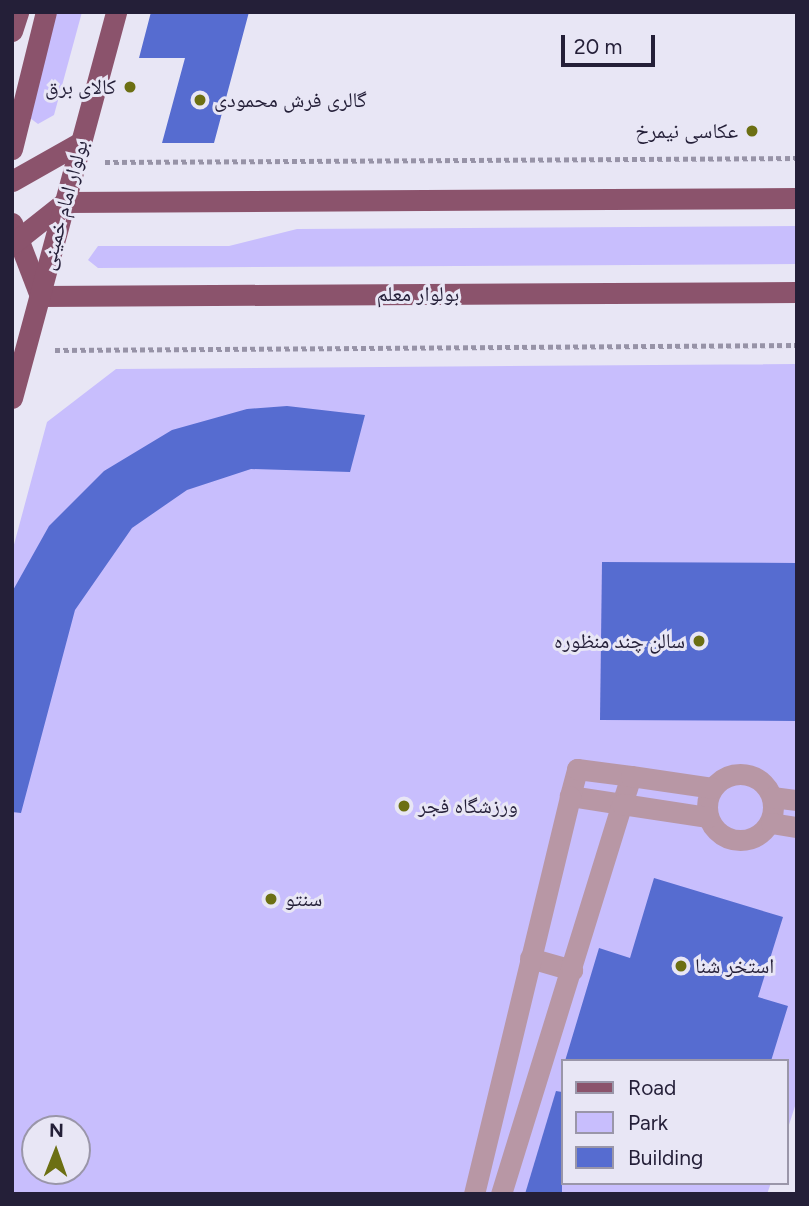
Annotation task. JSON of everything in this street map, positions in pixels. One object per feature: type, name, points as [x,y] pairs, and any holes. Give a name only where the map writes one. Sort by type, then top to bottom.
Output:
[{"type":"main road","points":[[12,31],[18,12]]},
{"type":"main road","points":[[12,149],[46,12]]},
{"type":"main road","name":"بولوار امام خمینی","points":[[12,398],[116,12]]},
{"type":"main road","points":[[12,181],[81,142]]},
{"type":"main road","points":[[40,296],[14,236],[65,202],[797,198]]},
{"type":"main road","name":"بولوار معلم","points":[[40,296],[797,292]]},
{"type":"lane","points":[[474,1194],[577,769],[712,788],[732,774],[745,774],[772,797],[797,800]]},
{"type":"lane","points":[[501,1194],[631,776]]},
{"type":"lane","points":[[708,817],[712,788]]},
{"type":"lane","points":[[570,796],[708,817],[735,840],[759,834],[771,823],[772,797]]},
{"type":"lane","points":[[771,823],[797,827]]},
{"type":"lane","points":[[530,958],[572,970]]},
{"type":"path","points":[[105,162],[797,158]]},
{"type":"path","points":[[55,350],[797,345]]},
{"type":"green space","points":[[54,12],[82,12],[54,115],[38,124],[30,118]]},
{"type":"green space","points":[[797,226],[797,264],[98,268],[88,260],[98,246],[229,246],[297,229]]},
{"type":"green space","name":"ورزشگاه فجر","points":[[797,364],[797,1100],[788,1128],[788,1059],[560,1059],[560,1185],[770,1185],[767,1194],[12,1194],[12,552],[47,422],[116,369]]},
{"type":"building","name":"گالری فرش محمودی","points":[[151,12],[249,12],[214,143],[162,143],[185,58],[139,58]]},
{"type":"building","points":[[287,406],[365,415],[350,472],[251,469],[187,490],[132,528],[75,610],[21,813],[12,812],[12,592],[49,526],[104,471],[172,430],[247,409]]},
{"type":"building","name":"سالن چند منظوره","points":[[602,562],[797,563],[797,721],[600,720]]},
{"type":"building","name":"استخر شنا","points":[[654,878],[783,917],[758,997],[788,1006],[772,1059],[566,1059],[599,948],[630,958]]},
{"type":"building","points":[[556,1091],[560,1092],[562,1194],[525,1194]]},
{"type":"place","name":"کالای برق","points":[[130,87]]},
{"type":"place","name":"گالری فرش محمودی","points":[[200,100]]},
{"type":"place","name":"عکاسی نیمرخ","points":[[752,131]]},
{"type":"place","name":"سالن چند منظوره","points":[[699,641]]},
{"type":"place","name":"ورزشگاه فجر","points":[[404,806]]},
{"type":"place","name":"سنتو","points":[[271,899]]},
{"type":"place","name":"استخر شنا","points":[[681,966]]}]
